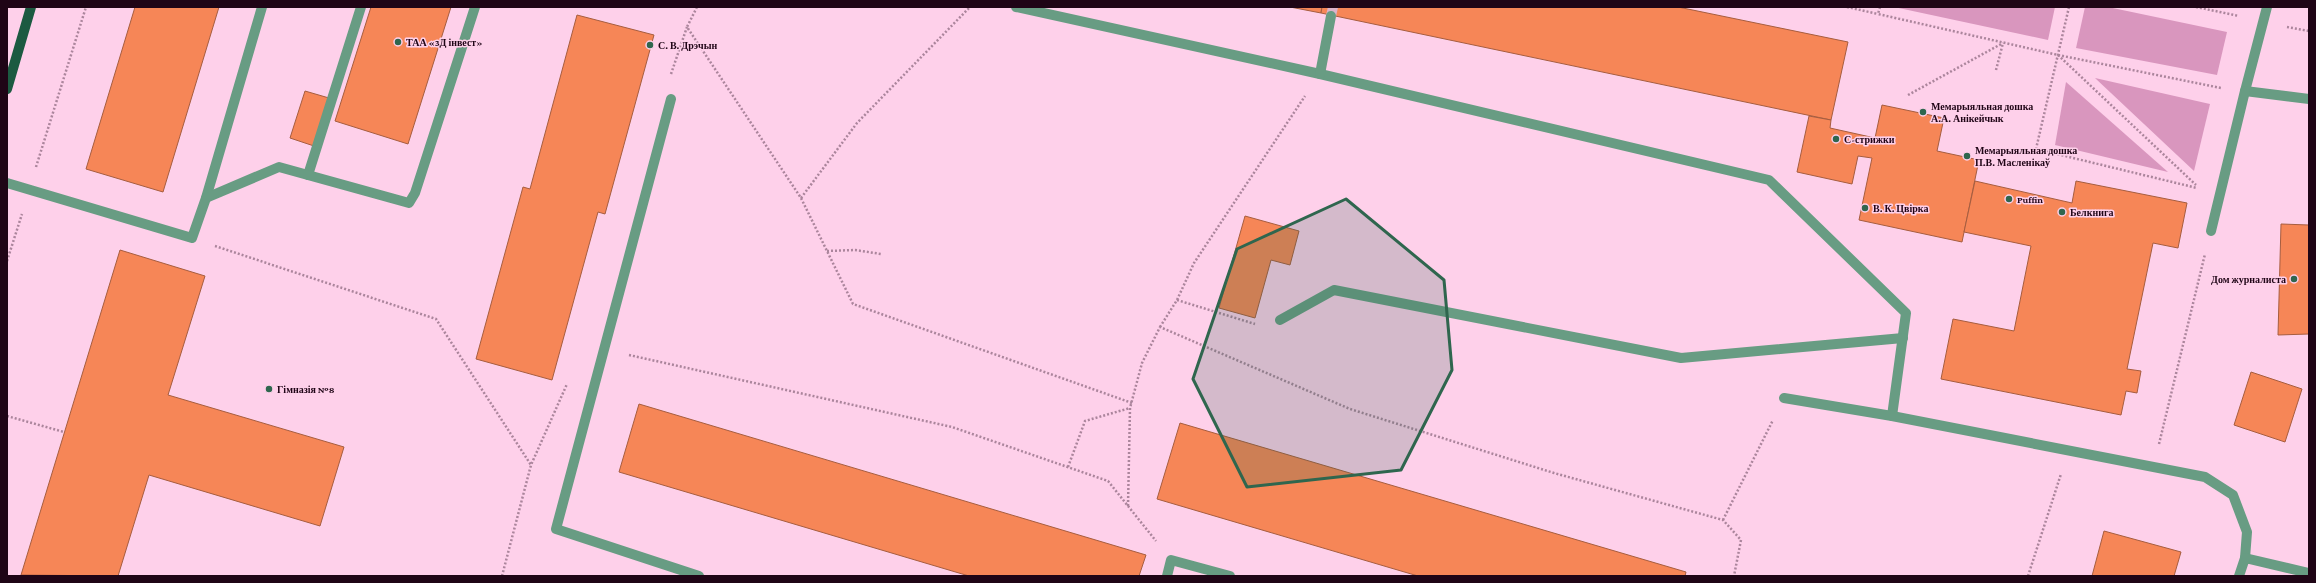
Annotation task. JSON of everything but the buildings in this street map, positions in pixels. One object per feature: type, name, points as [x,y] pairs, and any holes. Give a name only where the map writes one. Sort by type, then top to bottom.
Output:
[{"type":"main road","points":[[7,89],[32,7]]},
{"type":"street","points":[[7,183],[192,238],[206,198],[262,7]]},
{"type":"street","points":[[308,176],[360,7]]},
{"type":"street","points":[[206,198],[279,167],[409,203],[416,193],[475,7]]},
{"type":"street","points":[[1016,7],[1320,74],[1768,180],[1906,314],[1892,416]]},
{"type":"street","points":[[2211,230],[2267,7]]},
{"type":"street","points":[[1320,74],[1331,16]]},
{"type":"street","points":[[2245,91],[2309,99]]},
{"type":"street","points":[[671,100],[556,529],[699,576]]},
{"type":"street","points":[[1280,320],[1334,290],[1681,358],[1903,338]]},
{"type":"street","points":[[1784,398],[1892,416],[2205,477],[2233,495],[2247,532],[2245,558],[2239,576]]},
{"type":"street","points":[[2245,558],[2309,573]]},
{"type":"street","points":[[1167,576],[1171,560],[1230,576]]},
{"type":"path","points":[[7,261],[86,7]]},
{"type":"path","points":[[697,7],[687,27],[801,198],[853,304],[1132,404]]},
{"type":"path","points":[[801,198],[857,123],[970,7]]},
{"type":"path","points":[[1847,7],[2058,55],[2225,89]]},
{"type":"path","points":[[1878,14],[1880,7]]},
{"type":"path","points":[[2058,55],[2200,188],[2036,149],[2069,7]]},
{"type":"path","points":[[2239,24],[2241,16]]},
{"type":"path","points":[[1996,70],[2003,43]]},
{"type":"path","points":[[1908,95],[2003,43]]},
{"type":"path","points":[[1128,506],[1130,408],[1142,363],[1160,328],[1177,300],[1194,263],[1320,74]]},
{"type":"path","points":[[2154,466],[2211,230]]},
{"type":"path","points":[[192,238],[436,320],[531,465],[502,576]]},
{"type":"path","points":[[827,251],[855,250],[881,254]]},
{"type":"path","points":[[1177,300],[1257,325],[1280,320]]},
{"type":"path","points":[[1160,328],[1350,409],[1554,473],[1723,520],[1741,540],[1734,576]]},
{"type":"path","points":[[604,350],[952,427],[1108,481],[1171,560]]},
{"type":"path","points":[[1723,520],[1784,398]]},
{"type":"path","points":[[1068,467],[1085,421],[1130,408]]},
{"type":"path","points":[[7,416],[64,432]]},
{"type":"path","points":[[2028,576],[2054,496]]},
{"type":"highlighted area","points":[[1346,199],[1444,280],[1452,370],[1401,470],[1247,487],[1193,379],[1237,249]]},
{"type":"shaded area","points":[[1894,7],[2055,7],[2048,40]]},
{"type":"shaded area","points":[[2085,7],[2108,7],[2227,32],[2217,75],[2076,48]]},
{"type":"shaded area","points":[[2095,78],[2210,104],[2194,171]]},
{"type":"shaded area","points":[[2066,82],[2168,172],[2055,145]]},
{"type":"tunnel","points":[[1331,16],[1333,7]]},
{"type":"place","name":"ТАА «3Д інвест»","points":[[398,42]]},
{"type":"place","name":"С. В. Дрэчын","points":[[650,45]]},
{"type":"place","name":"Мемарыяльная дошка А.А. Анікейчык","points":[[1923,112]]},
{"type":"place","name":"С-стрижки","points":[[1836,139]]},
{"type":"place","name":"Мемарыяльная дошка П.В. Масленікаў","points":[[1967,156]]},
{"type":"place","name":"Puffin","points":[[2009,199]]},
{"type":"place","name":"В. К. Цвірка","points":[[1865,208]]},
{"type":"place","name":"Белкнига","points":[[2062,212]]},
{"type":"place","name":"Дом журналиста","points":[[2294,279]]},
{"type":"place","name":"Гімназія №8","points":[[269,389]]}]
